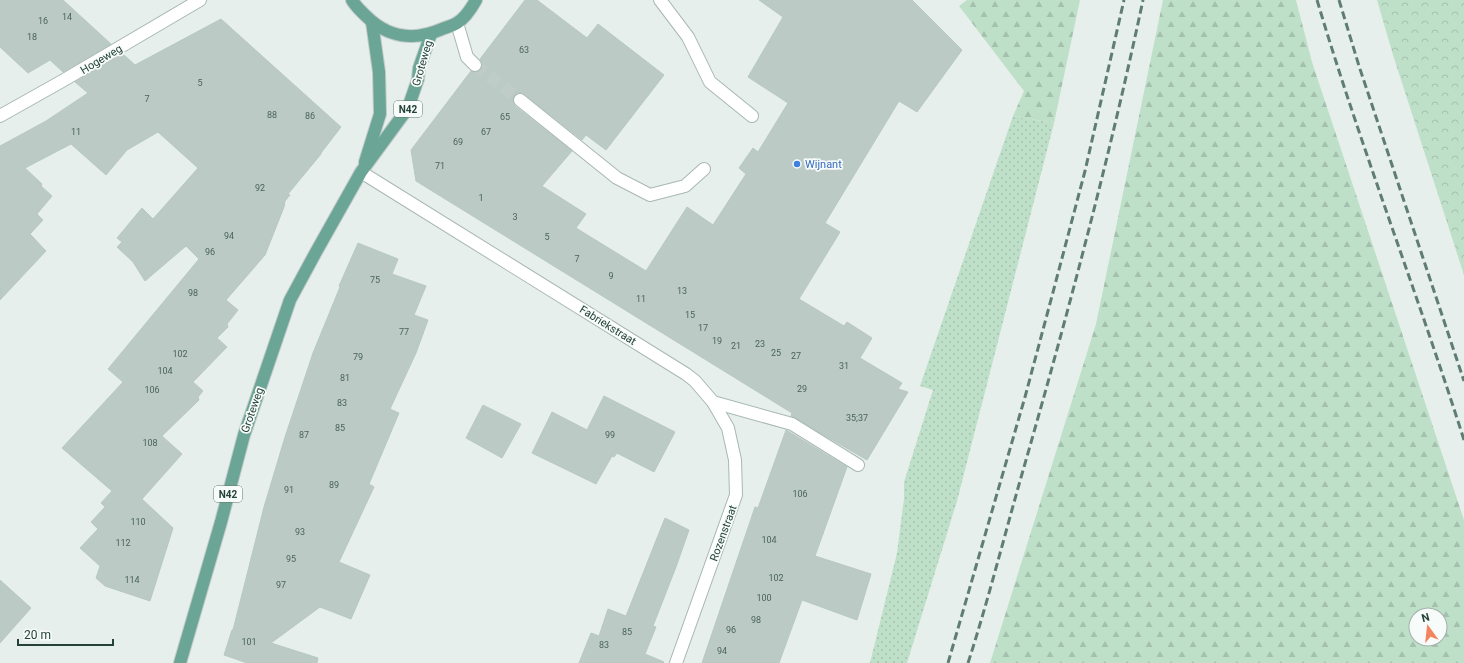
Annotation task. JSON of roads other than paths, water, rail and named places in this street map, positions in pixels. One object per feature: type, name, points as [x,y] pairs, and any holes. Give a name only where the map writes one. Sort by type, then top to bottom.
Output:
[{"type":"main road","name":"Groteweg","points":[[352,0],[355,6],[372,22],[391,33],[409,37],[431,34],[457,23],[468,13],[476,0]]},
{"type":"main road","name":"Groteweg","points":[[361,172],[380,114],[379,72],[372,22]]},
{"type":"main road","name":"Groteweg","points":[[180,663],[221,522],[244,435],[290,300],[361,172],[408,108],[418,79],[419,68],[431,34]]},
{"type":"street","name":"Hogeweg","points":[[0,116],[200,0]]},
{"type":"street","points":[[660,0],[688,37],[710,82],[752,116]]},
{"type":"street","points":[[457,23],[467,57],[476,65]]},
{"type":"street","points":[[520,100],[617,178],[650,194],[685,186],[704,170]]},
{"type":"street","name":"Fabriekstraat","points":[[361,172],[686,374],[695,381],[713,402]]},
{"type":"street","points":[[713,402],[792,424],[858,465]]},
{"type":"street","name":"Rozenstraat","points":[[676,663],[736,496],[735,460],[728,428],[713,402]]},
{"type":"tunnel","points":[[475,65],[520,100]]},
{"type":"railway","points":[[948,663],[1025,397],[1052,296],[1085,171],[1124,0]]},
{"type":"railway","points":[[968,663],[989,593],[1071,297],[1102,179],[1143,0]]},
{"type":"railway","points":[[1317,0],[1370,165],[1464,440]]},
{"type":"railway","points":[[1339,0],[1359,66],[1464,381]]},
{"type":"place","name":"Wijnant","points":[[797,164]]}]
